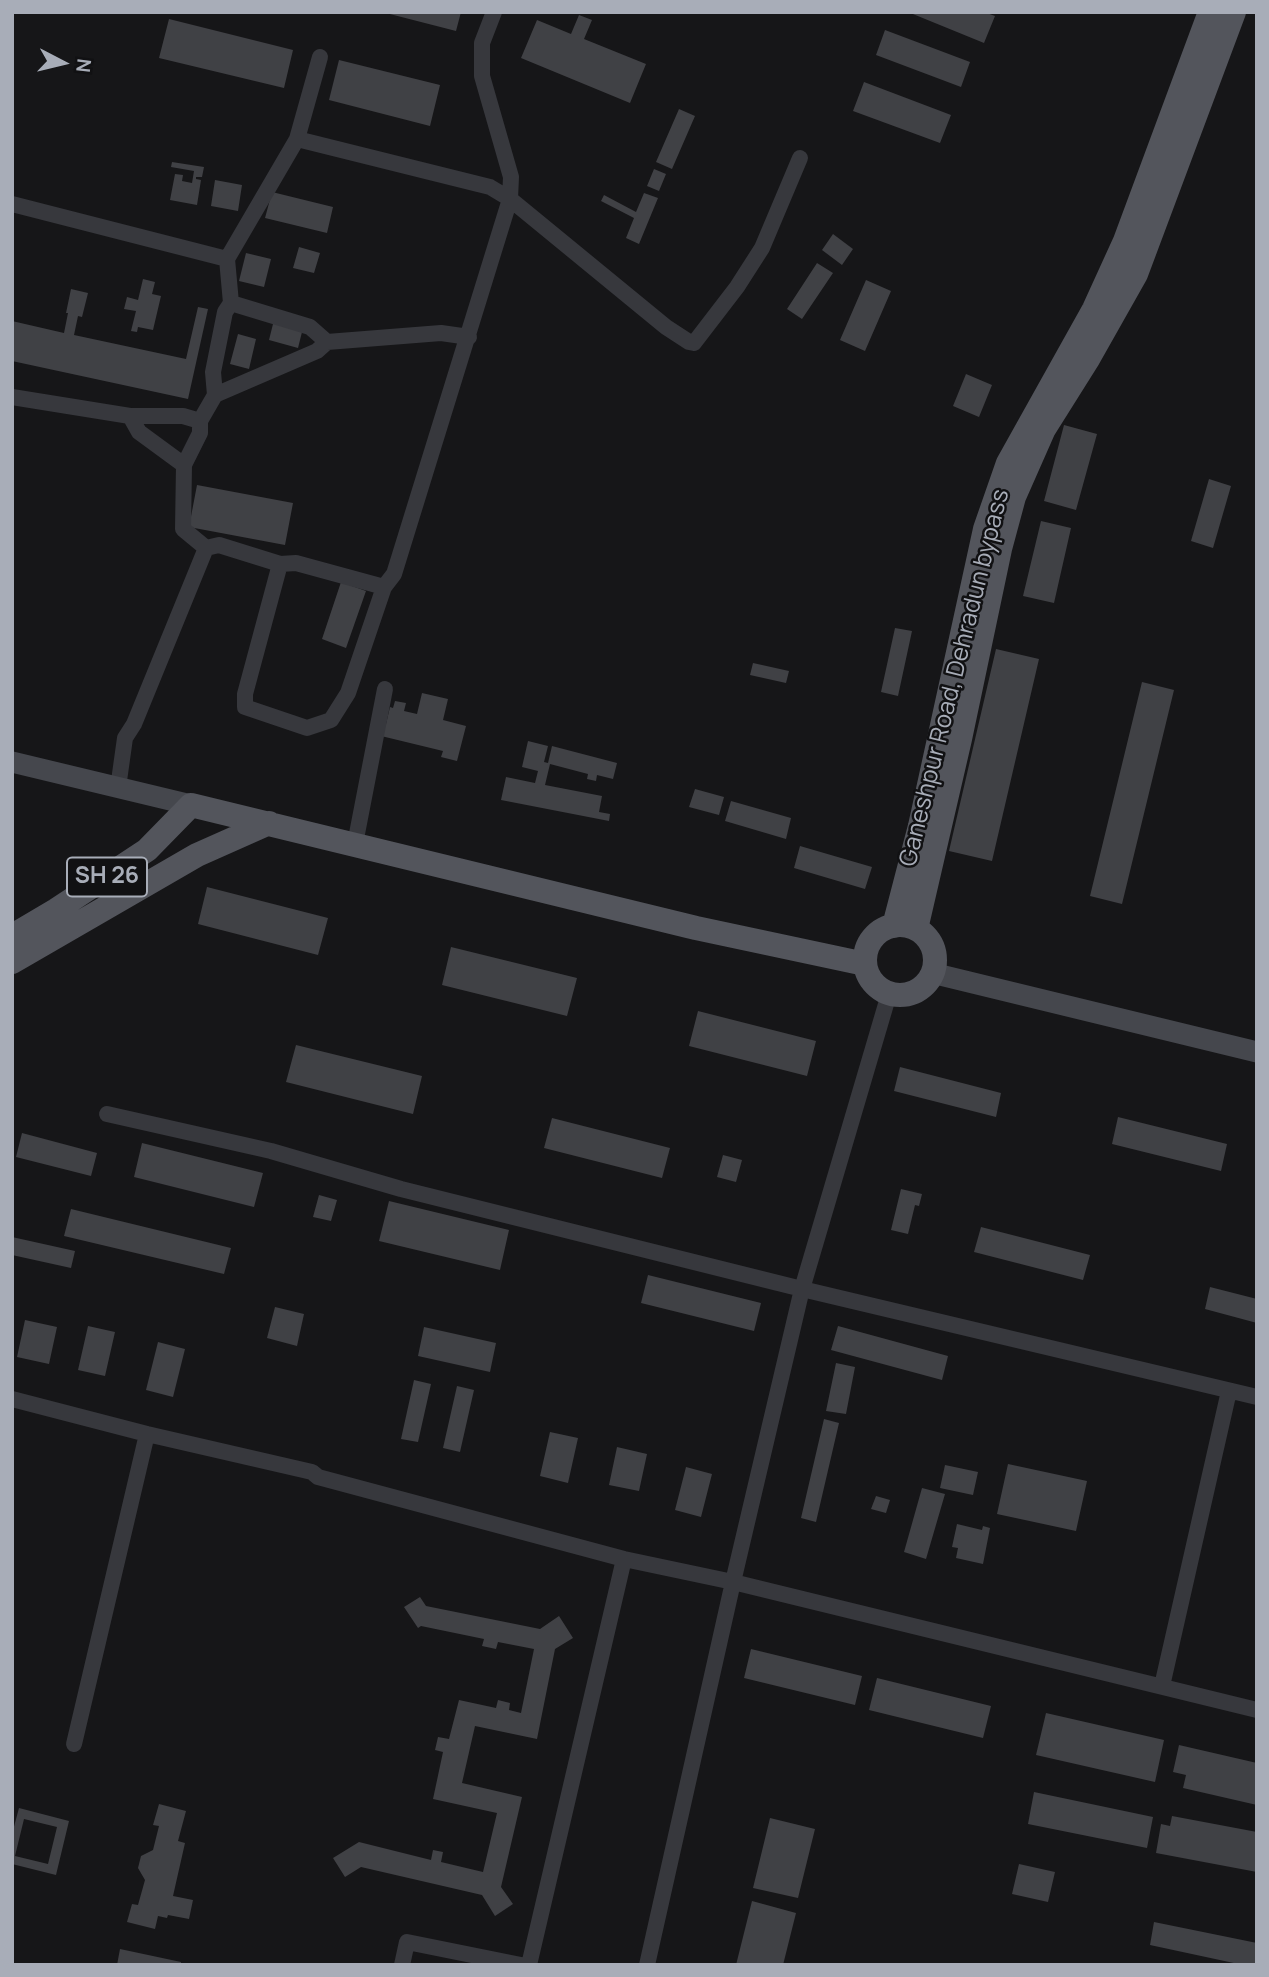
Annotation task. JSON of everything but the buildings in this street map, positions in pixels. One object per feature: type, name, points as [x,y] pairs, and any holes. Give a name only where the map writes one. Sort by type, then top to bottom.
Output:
[{"type":"main road","name":"Ganeshpur Road, Dehradun bypass","points":[[905,927],[920,826],[985,529],[1008,463],[1094,309],[1125,241],[1210,12]]},
{"type":"main road","points":[[905,927],[960,739],[1000,549],[1014,497],[1045,429],[1136,274],[1234,12]]},
{"type":"main road","points":[[12,762],[696,928],[865,964]]},
{"type":"main road","name":"SH 26","points":[[12,936],[147,850],[191,805]]},
{"type":"main road","points":[[12,962],[197,855],[269,824]]},
{"type":"main road","points":[[905,927],[925,936],[932,945],[934,956],[930,979],[922,988],[900,996],[888,994],[878,988],[870,979],[865,957],[874,936],[883,929],[905,927]]},
{"type":"main road","points":[[932,973],[1257,1052]]},
{"type":"street","points":[[280,564],[245,694],[245,708],[307,727],[331,720],[348,693],[384,587],[394,574],[510,199],[511,177],[482,76],[482,43],[494,12]]},
{"type":"street","points":[[206,548],[183,529],[184,465],[200,433],[200,421],[215,395],[213,372],[225,312],[230,303],[227,259],[297,139],[320,57]]},
{"type":"street","points":[[297,139],[490,187],[510,199],[688,342],[694,342],[737,287],[762,247],[800,158]]},
{"type":"street","points":[[12,204],[227,259]]},
{"type":"street","points":[[230,303],[310,327],[327,342]]},
{"type":"street","points":[[215,395],[317,351],[327,342],[441,333],[469,337]]},
{"type":"street","points":[[12,397],[130,416],[183,416],[200,421]]},
{"type":"street","points":[[130,416],[139,432],[184,465]]},
{"type":"street","points":[[206,548],[219,545],[280,564],[296,563],[384,587]]},
{"type":"street","points":[[118,788],[125,738],[134,724],[206,548]]},
{"type":"street","points":[[355,844],[385,689]]},
{"type":"street","points":[[647,1965],[802,1289],[888,994]]},
{"type":"street","points":[[107,1114],[271,1151],[401,1189],[802,1289],[1257,1397]]},
{"type":"street","points":[[1162,1686],[1229,1391]]},
{"type":"street","points":[[12,1399],[312,1472],[318,1477],[624,1559],[733,1582],[1257,1710]]},
{"type":"street","points":[[74,1744],[147,1434]]},
{"type":"street","points":[[529,1965],[624,1559]]},
{"type":"street","points":[[402,1965],[407,1942],[521,1965]]}]
